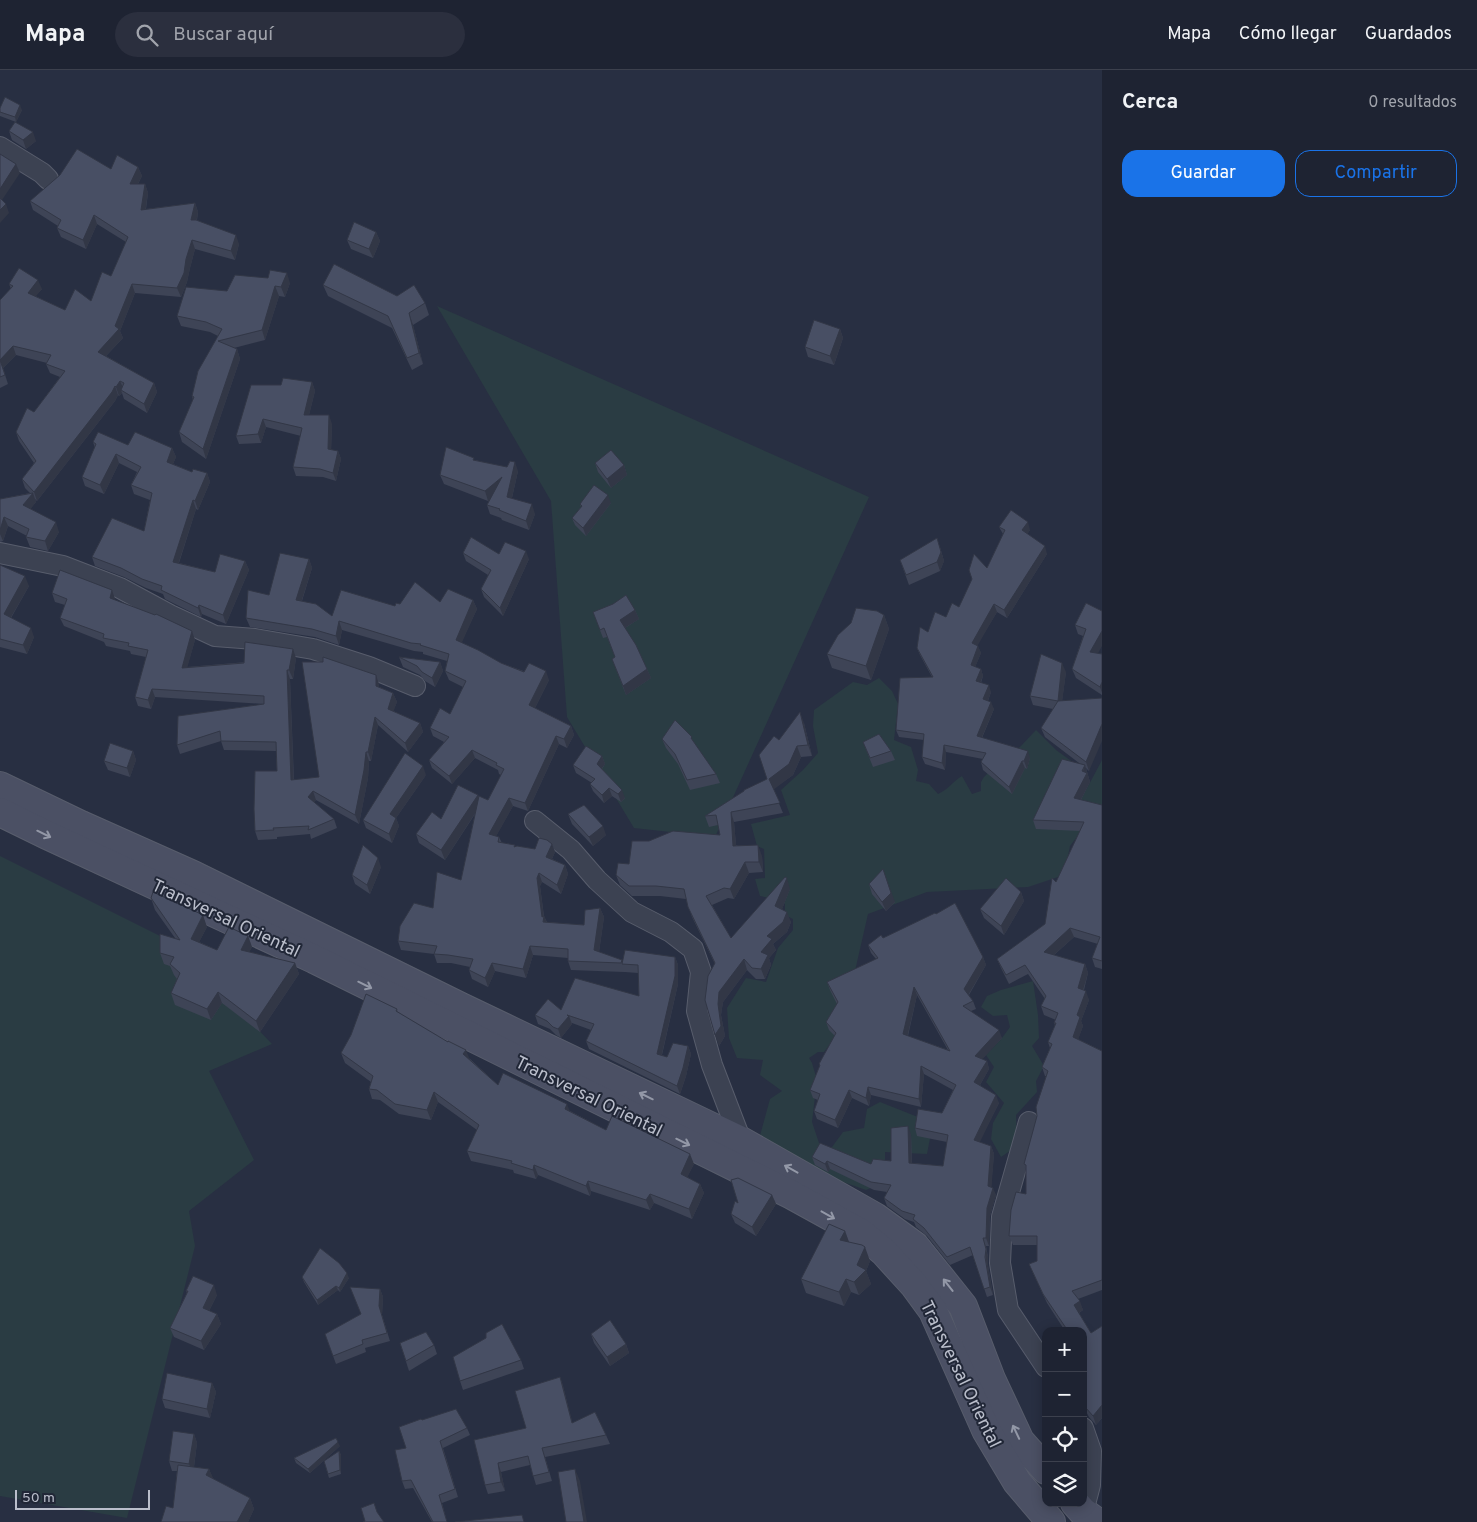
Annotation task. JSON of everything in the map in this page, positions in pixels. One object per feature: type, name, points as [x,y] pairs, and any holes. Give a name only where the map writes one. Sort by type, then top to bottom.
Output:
[{"type":"main road","name":"Transversal Oriental","points":[[0,786],[80,825],[210,883],[330,956],[792,1195],[861,1233],[884,1252],[914,1285],[934,1311],[986,1430],[1017,1482],[1051,1522]]},
{"type":"main road","name":"Transversal Oriental","points":[[0,812],[47,836],[314,959],[330,956],[741,1141],[875,1216],[915,1246],[963,1306],[991,1379],[1020,1441],[1042,1466]]},
{"type":"street","points":[[0,147],[42,173],[48,179]]},
{"type":"street","points":[[0,553],[63,566],[120,588],[170,615],[215,636],[256,639],[313,649],[369,667],[415,686]]},
{"type":"street","points":[[535,820],[571,850],[598,880],[632,912],[671,932],[693,949],[701,972],[697,1011],[712,1065],[741,1141]]},
{"type":"street","points":[[1029,1122],[1002,1217],[1000,1263],[1008,1310],[1042,1361]]},
{"type":"street","points":[[1085,1512],[1090,1485],[1091,1451],[1087,1440]]},
{"type":"shaded area","points":[[437,306],[869,497],[706,857],[698,835],[634,828],[567,717],[551,501]]},
{"type":"shaded area","points":[[879,678],[892,691],[898,704],[894,740],[911,747],[918,770],[916,781],[929,784],[938,794],[962,776],[972,794],[981,791],[981,782],[984,777],[998,763],[1021,746],[1036,730],[1056,750],[1074,763],[1076,809],[1102,760],[1102,804],[1070,846],[1064,875],[1028,887],[927,892],[868,914],[839,1041],[830,1044],[824,1052],[818,1052],[809,1058],[817,1080],[812,1122],[824,1158],[843,1132],[864,1128],[867,1109],[880,1102],[933,1123],[927,1154],[885,1152],[885,1182],[866,1190],[826,1176],[752,1165],[770,1099],[782,1091],[760,1075],[763,1060],[737,1058],[729,1038],[727,1008],[746,978],[766,982],[778,948],[793,930],[793,919],[785,915],[785,904],[775,899],[760,896],[755,879],[765,878],[764,849],[757,846],[751,824],[790,815],[781,790],[818,753],[813,726],[814,710],[853,682],[867,685]]},
{"type":"shaded area","points":[[0,856],[176,944],[272,1044],[209,1071],[254,1160],[189,1211],[195,1246],[127,1518],[0,1496]]},
{"type":"shaded area","points":[[1033,981],[1039,1038],[1032,1046],[1044,1066],[1036,1081],[1037,1092],[1016,1115],[1017,1146],[1001,1157],[991,1139],[993,1123],[1004,1103],[986,1082],[994,1067],[986,1055],[1010,1027],[1007,1015],[993,1016],[981,1007],[987,996]]},
{"type":"building","points":[[5,97],[20,105],[15,117],[0,112]]},
{"type":"building","points":[[15,122],[33,132],[23,140],[9,131]]},
{"type":"building","points":[[77,149],[111,169],[117,155],[138,167],[130,184],[145,184],[141,210],[195,203],[191,220],[196,220],[236,235],[231,251],[192,240],[184,273],[177,288],[132,284],[115,326],[119,329],[98,352],[154,383],[144,404],[121,390],[124,383],[120,381],[34,492],[22,479],[36,461],[16,432],[27,408],[34,412],[65,371],[46,364],[51,355],[13,346],[0,360],[0,300],[13,286],[9,284],[19,268],[38,280],[28,293],[65,310],[75,289],[91,301],[102,272],[111,276],[128,237],[94,215],[83,240],[57,228],[61,220],[30,201],[60,175]]},
{"type":"building","points":[[0,154],[16,164],[0,189]]},
{"type":"building","points":[[0,198],[6,204],[0,210]]},
{"type":"building","points":[[354,222],[376,232],[369,249],[347,240]]},
{"type":"building","points":[[334,264],[397,296],[414,285],[425,303],[409,313],[419,353],[407,358],[388,316],[323,285]]},
{"type":"building","points":[[270,270],[287,273],[281,287],[275,286],[262,330],[218,341],[237,349],[203,449],[179,432],[194,397],[192,396],[198,371],[222,329],[206,322],[177,316],[186,287],[227,291],[235,275],[268,278]]},
{"type":"building","points":[[814,320],[840,329],[830,356],[805,347]]},
{"type":"building","points":[[0,360],[5,375],[0,377]]},
{"type":"building","points":[[283,378],[312,382],[304,415],[329,415],[328,449],[338,451],[333,473],[320,469],[293,467],[302,428],[263,419],[258,434],[236,436],[251,385],[281,385]]},
{"type":"building","points":[[98,432],[128,445],[135,432],[172,448],[167,462],[192,472],[193,469],[207,473],[195,501],[193,500],[173,562],[215,572],[220,554],[245,561],[223,615],[199,605],[198,608],[161,590],[162,586],[92,557],[112,518],[144,531],[152,493],[131,485],[141,467],[116,454],[100,485],[82,477],[96,444],[93,442]]},
{"type":"building","points":[[446,447],[474,458],[473,460],[507,467],[510,461],[515,462],[507,497],[532,504],[526,521],[487,505],[502,477],[485,491],[440,475]]},
{"type":"building","points":[[611,450],[624,465],[607,479],[595,463]]},
{"type":"building","points":[[594,485],[608,495],[583,528],[572,518],[582,506],[580,504]]},
{"type":"building","points":[[33,493],[23,505],[56,522],[45,541],[26,537],[29,529],[4,517],[0,530],[0,499]]},
{"type":"building","points":[[1011,510],[1028,522],[1022,530],[1045,546],[1004,610],[994,604],[972,643],[978,646],[971,665],[981,669],[976,681],[989,685],[983,699],[991,702],[977,736],[1028,751],[1009,787],[981,762],[986,753],[944,745],[942,763],[922,757],[924,734],[896,730],[900,678],[933,677],[917,648],[920,627],[928,632],[935,612],[946,617],[952,603],[959,607],[972,579],[969,570],[974,554],[987,568],[1005,530],[999,527]]},
{"type":"building","points":[[471,537],[499,554],[505,542],[526,551],[500,608],[481,589],[491,570],[463,553]]},
{"type":"building","points":[[937,538],[941,552],[937,562],[906,575],[900,560]]},
{"type":"building","points":[[280,553],[309,559],[296,600],[316,604],[332,616],[341,590],[395,606],[396,603],[400,604],[415,582],[440,602],[448,589],[473,600],[456,640],[501,663],[524,672],[529,663],[546,671],[529,705],[571,726],[564,739],[556,736],[525,803],[509,798],[489,834],[499,837],[498,842],[515,845],[514,847],[535,849],[539,838],[547,840],[552,844],[546,857],[565,865],[557,885],[539,873],[537,878],[542,917],[544,916],[543,922],[584,925],[585,910],[600,908],[594,950],[622,960],[621,963],[568,961],[568,949],[530,946],[523,969],[492,963],[485,978],[469,970],[473,959],[434,954],[437,946],[398,941],[400,926],[414,903],[433,908],[437,872],[461,880],[479,796],[488,800],[504,769],[496,765],[497,763],[472,750],[449,776],[429,760],[449,737],[430,728],[440,708],[450,714],[466,681],[445,671],[449,654],[421,644],[411,643],[339,621],[336,636],[312,629],[246,618],[248,590],[269,595]]},
{"type":"building","points":[[0,565],[25,576],[4,614],[31,628],[23,645],[0,639]]},
{"type":"building","points":[[60,570],[112,590],[110,598],[156,614],[192,631],[182,668],[244,663],[245,642],[293,649],[289,670],[287,670],[291,780],[319,777],[302,662],[323,662],[323,657],[376,675],[376,686],[393,693],[388,709],[420,723],[405,743],[375,717],[368,752],[366,752],[355,815],[313,791],[308,797],[334,819],[308,830],[309,826],[255,831],[255,771],[277,771],[276,742],[221,741],[220,731],[177,745],[178,716],[264,704],[264,696],[152,689],[148,700],[135,697],[148,650],[128,646],[129,643],[103,638],[104,634],[60,618],[67,599],[52,593]]},
{"type":"building","points":[[626,595],[635,610],[620,620],[636,645],[647,669],[623,686],[612,659],[615,657],[604,628],[600,630],[593,612],[613,604]]},
{"type":"building","points":[[1086,603],[1102,611],[1102,631],[1090,652],[1102,654],[1102,682],[1100,687],[1072,669],[1086,629],[1075,625]]},
{"type":"building","points":[[856,608],[877,611],[884,615],[866,666],[827,654],[838,635],[851,623]]},
{"type":"building","points":[[1041,654],[1062,663],[1058,701],[1030,696]]},
{"type":"building","points":[[399,657],[440,662],[432,678],[422,672],[417,666]]},
{"type":"building","points":[[1102,698],[1102,724],[1086,762],[1041,728],[1058,701]]},
{"type":"building","points":[[800,712],[808,745],[797,746],[789,764],[769,779],[780,803],[731,812],[733,846],[758,845],[759,862],[745,862],[730,889],[724,888],[706,896],[731,938],[785,877],[787,878],[775,906],[787,912],[783,922],[767,936],[772,939],[761,952],[768,955],[761,969],[752,968],[744,959],[719,992],[718,1004],[721,1026],[715,1035],[705,1000],[708,976],[715,963],[688,907],[684,889],[629,886],[616,875],[618,863],[629,864],[632,841],[649,841],[673,831],[720,835],[716,815],[705,816],[744,790],[767,779],[759,755],[774,736],[779,740]]},
{"type":"building","points":[[675,720],[692,737],[716,774],[687,780],[675,754],[662,739]]},
{"type":"building","points":[[879,734],[891,751],[870,758],[863,742]]},
{"type":"building","points":[[110,743],[133,751],[127,768],[104,761]]},
{"type":"building","points":[[586,746],[602,756],[597,764],[622,790],[618,794],[609,788],[602,795],[590,784],[595,779],[573,765]]},
{"type":"building","points":[[405,753],[423,766],[390,814],[396,818],[389,834],[363,820]]},
{"type":"building","points":[[1062,759],[1085,765],[1082,771],[1087,773],[1074,798],[1102,805],[1102,961],[1092,958],[1100,937],[1070,928],[1044,952],[1085,964],[1078,988],[1086,991],[1077,1015],[1080,1017],[1073,1037],[1102,1051],[1102,1280],[1072,1291],[1080,1301],[1074,1305],[1091,1333],[1102,1326],[1102,1405],[1093,1416],[1087,1409],[1087,1327],[1065,1327],[1043,1294],[1029,1264],[1037,1261],[1037,1236],[1009,1236],[1011,1210],[1016,1192],[1026,1194],[1026,1165],[1024,1164],[1037,1116],[1036,1107],[1048,1071],[1042,1067],[1052,1044],[1048,1042],[1058,1013],[1041,1006],[1046,996],[1025,965],[1006,975],[997,959],[1045,924],[1052,878],[1056,882],[1084,822],[1033,820]]},
{"type":"building","points":[[458,785],[478,795],[441,850],[416,834],[432,812],[441,819]]},
{"type":"building","points":[[584,805],[603,826],[589,837],[568,814]]},
{"type":"building","points":[[363,845],[378,858],[367,885],[352,875]]},
{"type":"building","points":[[883,869],[891,893],[882,902],[869,884]]},
{"type":"building","points":[[1006,878],[1021,892],[1001,926],[980,909]]},
{"type":"building","points":[[153,892],[203,915],[191,939],[217,950],[229,927],[248,936],[241,950],[295,963],[256,1021],[218,992],[207,1009],[171,993],[180,973],[170,964],[174,957],[160,953],[160,934],[180,940],[151,898]]},
{"type":"building","points":[[955,903],[983,957],[964,989],[973,1001],[963,1006],[999,1030],[975,1056],[987,1061],[974,1082],[996,1095],[974,1140],[991,1146],[988,1186],[993,1188],[987,1208],[986,1238],[983,1238],[990,1287],[984,1289],[970,1247],[947,1257],[924,1228],[913,1219],[915,1215],[902,1211],[884,1198],[891,1185],[871,1182],[827,1161],[825,1164],[812,1157],[820,1143],[871,1164],[873,1159],[891,1161],[891,1128],[908,1126],[909,1163],[943,1166],[948,1135],[915,1128],[918,1109],[942,1113],[956,1085],[921,1066],[919,1099],[868,1087],[866,1098],[849,1090],[835,1120],[814,1111],[820,1094],[810,1090],[819,1064],[836,1033],[826,1022],[838,1002],[827,982],[878,958],[868,945],[881,935],[883,938],[936,914]],"holes":[[[914,987],[950,1051],[903,1034]]]},
{"type":"building","points":[[625,950],[675,957],[675,976],[657,1054],[667,1057],[673,1043],[688,1046],[677,1086],[586,1041],[594,1024],[567,1015],[569,1016],[558,1029],[535,1015],[548,999],[561,1010],[575,978],[639,996],[638,965],[622,964]]},
{"type":"building","points":[[366,994],[397,1009],[396,1011],[448,1042],[466,1050],[463,1054],[498,1085],[503,1073],[567,1104],[565,1109],[606,1130],[612,1116],[690,1154],[681,1174],[700,1184],[689,1209],[650,1194],[646,1200],[588,1181],[586,1186],[534,1165],[533,1170],[511,1163],[512,1161],[467,1151],[479,1125],[434,1092],[427,1110],[395,1104],[377,1090],[369,1089],[373,1076],[341,1053],[351,1035]]},
{"type":"building","points":[[738,1178],[772,1195],[752,1227],[731,1214],[735,1201],[738,1203],[731,1180]]},
{"type":"building","points":[[829,1224],[845,1231],[840,1240],[865,1247],[857,1265],[866,1270],[854,1282],[846,1279],[839,1292],[801,1279]]},
{"type":"building","points":[[320,1248],[339,1263],[347,1273],[339,1288],[336,1286],[317,1300],[302,1277]]},
{"type":"building","points":[[193,1276],[214,1285],[203,1308],[217,1314],[201,1341],[170,1328]]},
{"type":"building","points":[[350,1287],[380,1289],[379,1306],[387,1333],[362,1340],[363,1344],[333,1356],[325,1334],[361,1314]]},
{"type":"building","points":[[610,1320],[626,1344],[607,1357],[591,1334]]},
{"type":"building","points":[[502,1324],[521,1360],[460,1381],[453,1357],[486,1338],[486,1333]]},
{"type":"building","points":[[426,1332],[434,1345],[406,1361],[400,1343]]},
{"type":"building","points":[[167,1373],[212,1383],[207,1409],[162,1399]]},
{"type":"building","points":[[560,1377],[572,1423],[595,1412],[606,1435],[542,1448],[549,1472],[533,1476],[528,1456],[498,1463],[501,1482],[485,1485],[474,1440],[526,1428],[515,1391]]},
{"type":"building","points":[[456,1409],[467,1428],[440,1441],[455,1489],[439,1495],[447,1522],[433,1522],[411,1480],[402,1481],[395,1450],[406,1448],[399,1427]]},
{"type":"building","points":[[173,1431],[194,1434],[189,1464],[169,1461]]},
{"type":"building","points":[[336,1438],[338,1442],[308,1469],[294,1458]]},
{"type":"building","points":[[339,1451],[340,1470],[328,1474],[324,1461]]},
{"type":"building","points":[[178,1465],[209,1469],[206,1475],[250,1498],[237,1522],[161,1522],[166,1506],[173,1508]]},
{"type":"building","points":[[575,1469],[584,1522],[566,1522],[558,1472]]},
{"type":"building","points":[[374,1503],[377,1512],[384,1522],[363,1522],[365,1521],[361,1508]]},
{"type":"building","points":[[522,1515],[524,1522],[455,1522]]}]
